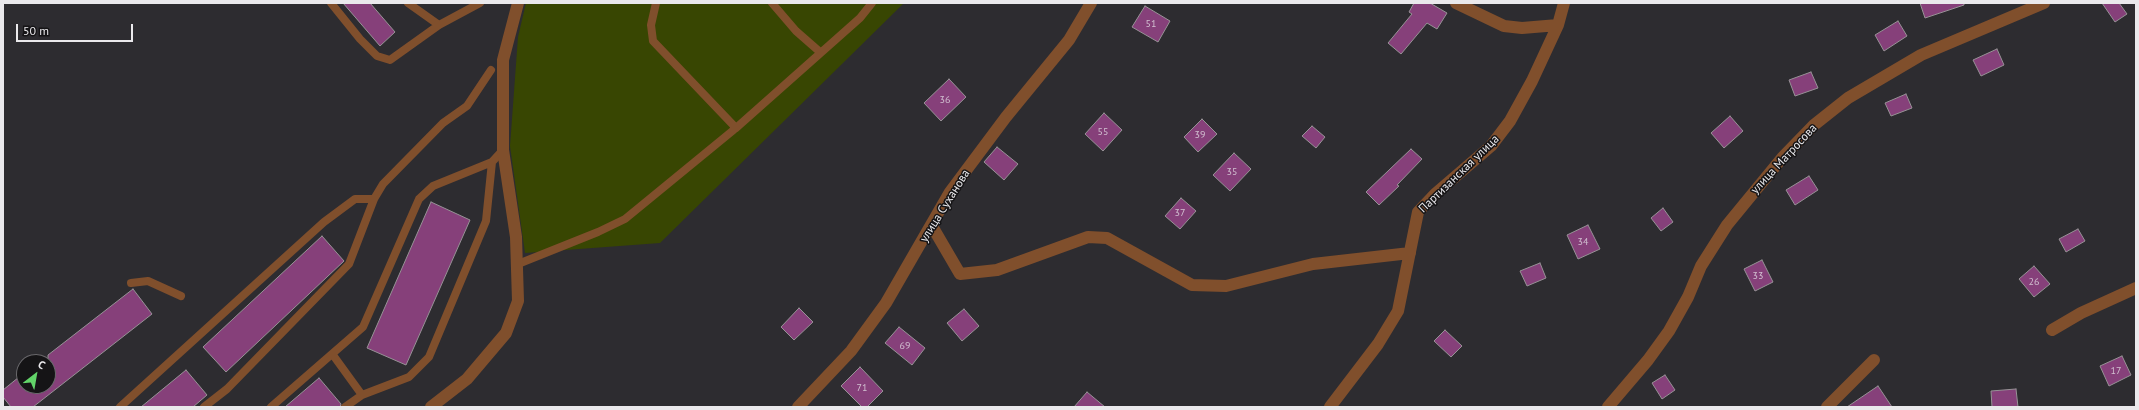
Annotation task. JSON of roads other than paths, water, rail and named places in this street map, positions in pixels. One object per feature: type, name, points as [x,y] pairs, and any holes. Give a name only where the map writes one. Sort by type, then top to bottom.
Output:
[{"type":"street","points":[[431,407],[467,379],[506,334],[518,301],[518,264],[504,150],[503,60],[518,3]]},
{"type":"street","name":"улица Суханова","points":[[798,407],[851,351],[886,303],[932,226],[950,192],[1006,117],[1069,40],[1091,3]]},
{"type":"street","points":[[1456,3],[1504,26],[1522,28],[1558,25]]},
{"type":"street","name":"Партизанская улица","points":[[1330,407],[1378,344],[1398,311],[1418,212],[1435,194],[1491,146],[1506,127],[1532,81],[1558,25],[1564,3]]},
{"type":"street","name":"улица Матросова","points":[[1608,407],[1648,360],[1669,331],[1688,297],[1702,266],[1727,225],[1782,158],[1814,125],[1848,98],[1921,55],[2044,3]]},
{"type":"street","points":[[932,226],[960,274],[997,270],[1088,237],[1107,238],[1192,285],[1226,286],[1313,264],[1410,253]]},
{"type":"street","points":[[2052,330],[2081,313],[2136,288]]},
{"type":"street","points":[[1827,407],[1874,360]]},
{"type":"lane","points":[[330,3],[360,39],[384,60],[390,60],[439,25],[480,3]]},
{"type":"lane","points":[[408,3],[439,25]]},
{"type":"lane","points":[[656,3],[651,25],[653,41],[736,128]]},
{"type":"lane","points":[[772,3],[796,31],[820,52]]},
{"type":"lane","points":[[518,264],[598,232],[625,219],[736,128],[860,18],[872,3]]},
{"type":"lane","points":[[204,407],[226,388],[349,264],[374,200],[384,184],[443,123],[467,106],[491,70]]},
{"type":"lane","points":[[271,407],[333,355],[362,327],[419,199],[433,186],[492,162],[504,150]]},
{"type":"lane","points":[[345,407],[362,395],[409,377],[429,357],[486,222],[492,162]]},
{"type":"lane","points":[[120,407],[324,222],[355,199],[374,200]]},
{"type":"lane","points":[[131,283],[148,281],[181,296]]},
{"type":"lane","points":[[333,355],[362,395]]}]
